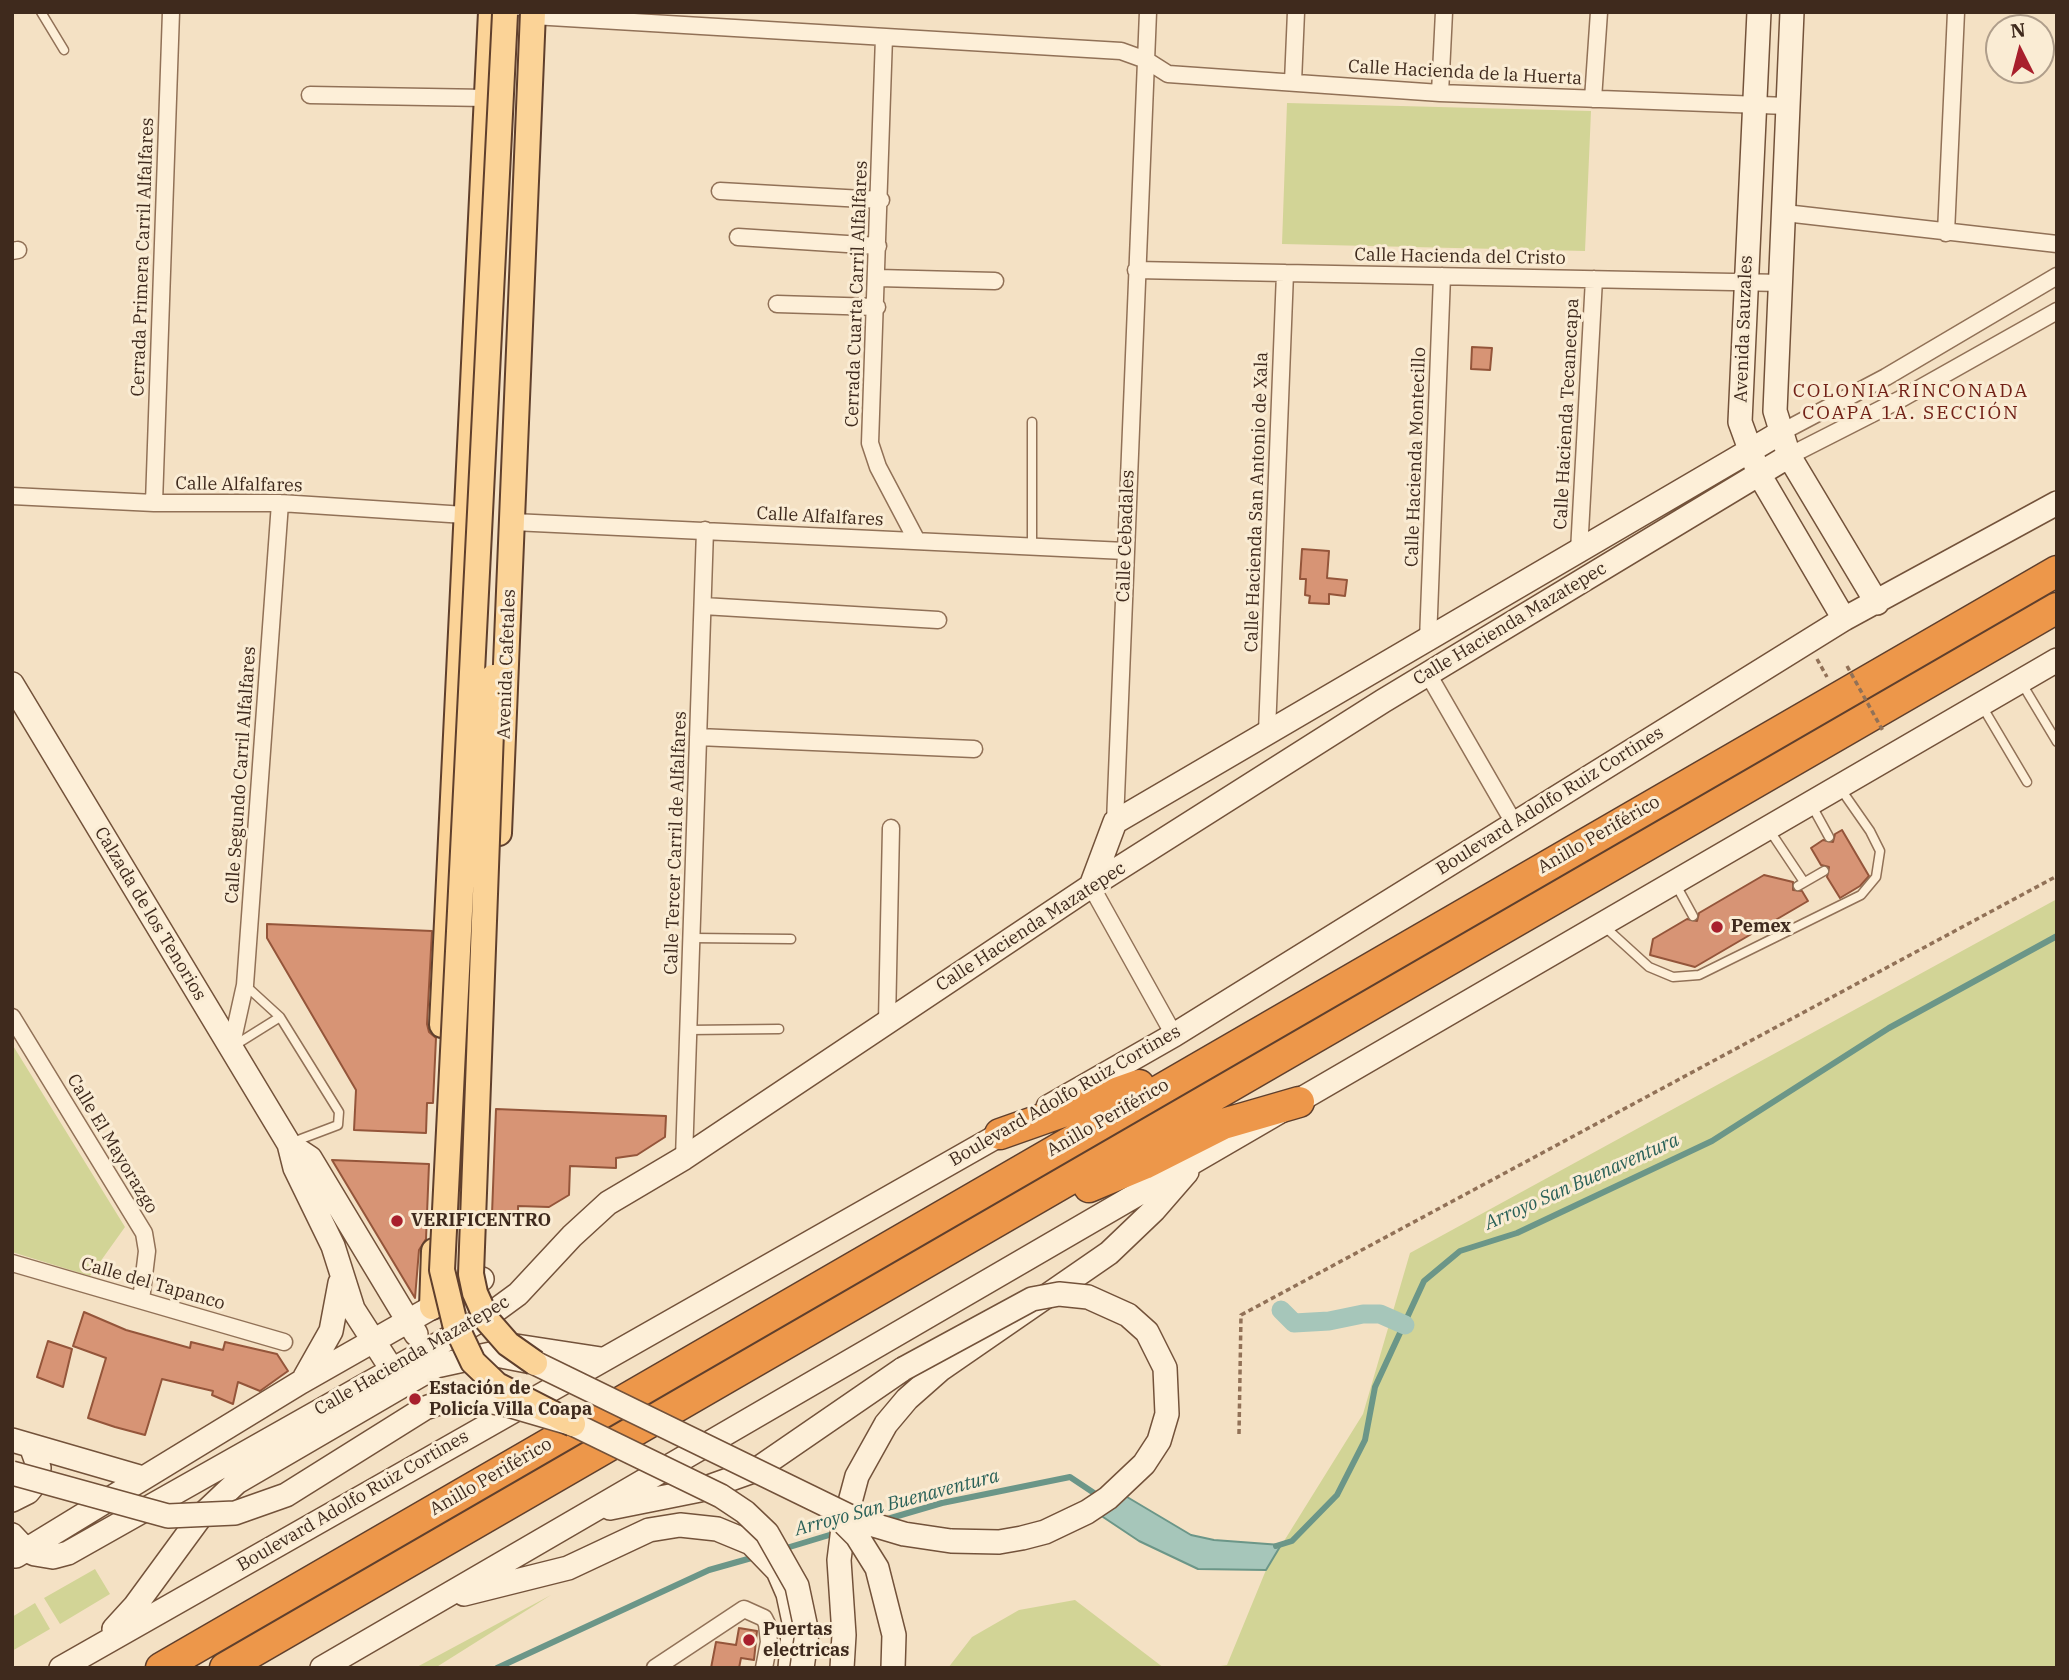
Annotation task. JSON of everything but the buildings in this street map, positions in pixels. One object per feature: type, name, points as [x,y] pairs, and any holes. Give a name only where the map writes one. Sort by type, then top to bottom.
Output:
[{"type":"highway","name":"Anillo Periférico","points":[[161,1668],[1208,1060],[2057,572]]},
{"type":"highway","name":"Anillo Periférico","points":[[225,1668],[2057,608]]},
{"type":"highway","points":[[1000,1134],[1208,1060]]},
{"type":"highway","points":[[1009,1215],[1119,1174],[1223,1124],[1299,1102]]},
{"type":"main road","name":"Avenida Sauzales","points":[[1759,12],[1740,422],[1759,474],[1844,619]]},
{"type":"main road","name":"Avenida Sauzales","points":[[1792,12],[1775,411],[1789,456],[1877,603]]},
{"type":"main road","points":[[501,13],[486,98],[465,515],[432,1307],[457,1315],[488,1316],[507,1340],[522,1349],[601,1359]]},
{"type":"main road","points":[[501,13],[442,1270],[452,1315],[473,1362],[497,1385],[721,1496],[767,1533],[791,1570],[802,1601],[807,1633],[802,1668]]},
{"type":"main road","name":"Avenida Cafetales","points":[[488,1316],[482,1279],[482,1225],[519,422],[533,14]]},
{"type":"main road","points":[[1742,375],[1777,377]]},
{"type":"main road","points":[[470,414],[482,436],[496,442],[514,435],[519,422]]},
{"type":"main road","name":"Calle Hacienda Mazatepec","points":[[1115,822],[1780,433]]},
{"type":"main road","name":"Calle Hacienda Mazatepec","points":[[17,1548],[53,1557],[85,1545],[391,1368],[488,1316],[518,1294],[572,1236],[608,1203],[684,1158],[1091,886],[1383,701],[1789,456]]},
{"type":"main road","name":"Boulevard Adolfo Ruiz Cortines","points":[[62,1667],[1174,1035],[1844,619],[2057,503]]},
{"type":"main road","points":[[1660,504],[1673,526]]},
{"type":"main road","points":[[511,559],[507,571],[502,630],[493,677],[471,1274],[475,1293],[487,1320],[508,1344],[535,1363],[818,1499],[857,1520],[916,1536],[975,1542],[1022,1538],[1045,1532],[1087,1512],[1126,1482],[1152,1453],[1167,1414],[1165,1368],[1147,1332],[1128,1315],[1103,1302],[1081,1296],[1046,1295],[1019,1304],[903,1368],[756,1470],[700,1489],[594,1511]]},
{"type":"main road","points":[[323,1668],[2057,660]]},
{"type":"main road","points":[[1366,675],[1383,701]]},
{"type":"main road","name":"Calzada de los Tenorios","points":[[12,684],[289,1144],[295,1168],[330,1240],[353,1309],[391,1368]]},
{"type":"main road","name":"Calle Cebadales","points":[[1091,886],[1115,822]]},
{"type":"main road","name":"Calzada de los Tenorios","points":[[289,1144],[310,1158],[425,1349]]},
{"type":"main road","points":[[842,1668],[844,1635],[839,1580],[840,1544],[857,1476],[886,1424],[907,1399],[941,1369],[1109,1253],[1154,1210],[1193,1164]]},
{"type":"main road","points":[[434,1214],[450,1234],[474,1236],[482,1225]]},
{"type":"main road","points":[[301,1381],[318,1358],[331,1331],[340,1293],[340,1273]]},
{"type":"main road","name":"Calle Hacienda Mazatepec","points":[[17,1548],[143,1478],[301,1381],[482,1279]]},
{"type":"main road","points":[[62,1667],[117,1626],[201,1516],[222,1493],[436,1366],[491,1354],[535,1363]]},
{"type":"main road","points":[[12,1473],[146,1512],[168,1516],[207,1517],[247,1510],[286,1495],[425,1408],[451,1399],[488,1401],[573,1424]]},
{"type":"main road","points":[[22,1443],[143,1478]]},
{"type":"main road","points":[[12,1500],[28,1492],[37,1482],[39,1468],[22,1443]]},
{"type":"main road","points":[[818,1499],[848,1524],[877,1568],[894,1635],[893,1668]]},
{"type":"main road","points":[[441,1599],[568,1568],[649,1530],[697,1525],[726,1532],[751,1543],[771,1562],[783,1581],[794,1622],[790,1668]]},
{"type":"street","name":"Cerrada Primera Carril Alfalfares","points":[[154,503],[171,12]]},
{"type":"street","name":"Calle Cebadales","points":[[1115,822],[1148,12]]},
{"type":"street","points":[[1293,82],[1296,12]]},
{"type":"street","points":[[1440,93],[1444,12]]},
{"type":"street","points":[[1593,99],[1598,12]]},
{"type":"street","points":[[1946,233],[1956,12]]},
{"type":"street","name":"Calle Hacienda de la Huerta","points":[[533,14],[690,19],[884,37],[1121,51],[1146,60],[1168,74],[1440,93],[1787,106]]},
{"type":"street","name":"Cerrada Cuarta Carril Alfalfares","points":[[884,37],[881,200],[870,443],[878,467],[916,541]]},
{"type":"street","points":[[310,95],[486,98]]},
{"type":"street","points":[[720,191],[881,200]]},
{"type":"street","points":[[1785,213],[2057,244]]},
{"type":"street","points":[[738,237],[878,246]]},
{"type":"street","name":"Calle Hacienda del Cristo","points":[[1136,270],[1782,283]]},
{"type":"street","name":"Calle Hacienda San Antonio de Xala","points":[[1267,732],[1285,272]]},
{"type":"street","name":"Calle Hacienda Montecillo","points":[[1428,639],[1442,276]]},
{"type":"street","name":"Calle Hacienda Mazatepec","points":[[1780,433],[1886,377],[2057,276]]},
{"type":"street","points":[[878,278],[995,281]]},
{"type":"street","name":"Calle Hacienda Tecanecapa","points":[[1579,551],[1594,279]]},
{"type":"street","points":[[777,304],[877,307]]},
{"type":"street","name":"Calle Hacienda Mazatepec","points":[[1789,456],[1899,400],[2057,311]]},
{"type":"street","points":[[1886,377],[1899,400]]},
{"type":"street","name":"Calle Alfalfares","points":[[12,496],[154,503],[280,503],[465,515]]},
{"type":"street","name":"Calle Segundo Carril Alfalfares","points":[[231,1048],[245,985],[280,503]]},
{"type":"street","name":"Calle Alfalfares","points":[[513,522],[1125,551]]},
{"type":"street","name":"Calle Tercer Carril de Alfalfares","points":[[684,1158],[705,530]]},
{"type":"street","points":[[703,606],[939,620]]},
{"type":"street","points":[[1428,674],[1514,823]]},
{"type":"street","points":[[698,737],[974,749]]},
{"type":"street","points":[[887,1022],[891,828]]},
{"type":"street","points":[[1091,886],[1174,1035]]},
{"type":"street","name":"Calle El Mayorazgo","points":[[12,1017],[144,1233],[147,1251],[141,1300]]},
{"type":"street","name":"Calle del Tapanco","points":[[12,1263],[284,1342]]},
{"type":"street","points":[[657,1667],[744,1609],[764,1618],[767,1624],[769,1642],[764,1668]]},
{"type":"lane","points":[[41,12],[64,50]]},
{"type":"lane","points":[[1032,422],[1032,547]]},
{"type":"lane","points":[[2021,681],[2057,742]]},
{"type":"lane","points":[[1980,704],[2027,782]]},
{"type":"lane","points":[[1602,925],[1649,967],[1673,977],[1699,975],[1860,895],[1876,877],[1880,851],[1870,831],[1839,787]]},
{"type":"lane","points":[[1811,803],[1829,837]]},
{"type":"lane","points":[[1768,828],[1801,884],[1824,871]]},
{"type":"lane","points":[[1675,883],[1693,916]]},
{"type":"lane","points":[[692,937],[791,939]]},
{"type":"lane","points":[[245,985],[280,1017],[340,1118],[338,1125],[289,1144]]},
{"type":"lane","points":[[231,1048],[280,1017]]},
{"type":"lane","points":[[688,1030],[779,1029]]},
{"type":"path","points":[[1847,667],[1883,731]]},
{"type":"path","points":[[1239,1434],[1241,1315],[2057,876]]},
{"type":"green space","points":[[1287,103],[1591,111],[1585,251],[1282,244]]},
{"type":"green space","points":[[2057,899],[2057,1668],[1207,1668],[1227,1665],[1266,1570],[1363,1414],[1410,1253]]},
{"type":"green space","points":[[12,1044],[125,1227],[90,1276],[12,1252]]},
{"type":"green space","points":[[95,1569],[110,1594],[60,1624],[44,1598]]},
{"type":"green space","points":[[551,1595],[435,1668],[415,1668]]},
{"type":"green space","points":[[1075,1600],[1164,1668],[948,1668],[972,1637],[1019,1610]]},
{"type":"green space","points":[[35,1603],[50,1629],[12,1651],[12,1617]]},
{"type":"shaded area","points":[[1117,1491],[1191,1535],[1214,1540],[1281,1545],[1266,1570],[1198,1569],[1139,1541],[1094,1511]]},
{"type":"waterway","name":"Arroyo San Buenaventura","points":[[1276,1546],[1292,1541],[1337,1495],[1365,1440],[1375,1387],[1424,1281],[1460,1251],[1517,1233],[1712,1141],[1889,1028],[2057,936]]},
{"type":"waterway","points":[[1281,1310],[1294,1323],[1380,1314],[1405,1325]]},
{"type":"waterway","name":"Arroyo San Buenaventura","points":[[884,1520],[942,1503],[1070,1477],[1100,1497]]},
{"type":"waterway","name":"Arroyo San Buenaventura","points":[[783,1549],[836,1533]]},
{"type":"waterway","name":"Arroyo San Buenaventura","points":[[497,1668],[709,1570],[755,1557]]},
{"type":"place","name":"Pemex","points":[[1717,927]]},
{"type":"place","name":"VERIFICENTRO","points":[[397,1221]]},
{"type":"place","name":"Estación de Policía Villa Coapa","points":[[415,1399]]},
{"type":"place","name":"Puertas electricas","points":[[749,1640]]},
{"type":"district","name":"COLONIA RINCONADA COAPA 1A. SECCIÓN","points":[[1911,403]]}]
